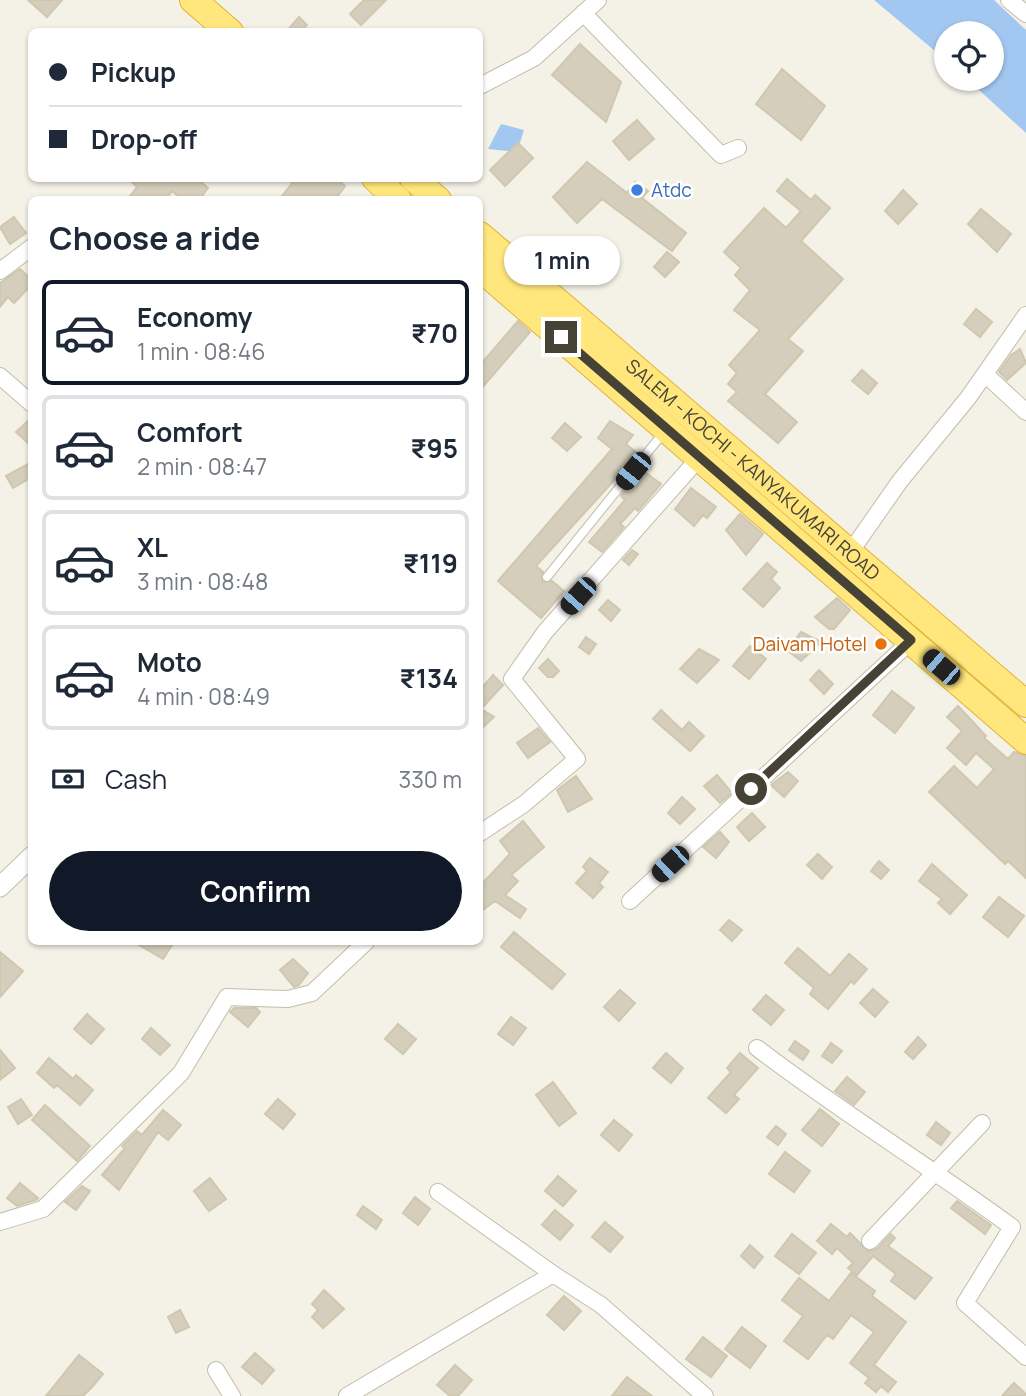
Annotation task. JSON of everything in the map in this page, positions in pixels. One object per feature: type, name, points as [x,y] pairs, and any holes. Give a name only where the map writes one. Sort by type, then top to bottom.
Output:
[{"type":"highway","points":[[193,0],[225,28]]},
{"type":"highway","points":[[379,182],[394,196]]},
{"type":"highway","points":[[418,182],[433,196]]},
{"type":"highway","name":"SALEM - KOCHI - KANYAKUMARI ROAD","points":[[483,238],[1026,704]]},
{"type":"highway","name":"SALEM - KOCHI - KANYAKUMARI ROAD","points":[[483,271],[1026,741]]},
{"type":"street","points":[[483,84],[534,58],[598,0]]},
{"type":"street","points":[[1009,0],[1026,14]]},
{"type":"street","points":[[583,13],[721,155],[738,148]]},
{"type":"street","points":[[0,271],[28,250]]},
{"type":"street","points":[[850,551],[900,481],[944,430],[1026,315]]},
{"type":"street","points":[[985,374],[1026,412]]},
{"type":"street","points":[[0,376],[28,400]]},
{"type":"street","points":[[483,831],[524,804],[577,759],[512,678],[545,632],[700,457]]},
{"type":"street","points":[[630,901],[911,640]]},
{"type":"street","points":[[0,887],[28,860]]},
{"type":"street","points":[[0,1222],[43,1209],[152,1102],[181,1073],[227,997],[288,999],[312,993],[363,945]]},
{"type":"street","points":[[757,1048],[824,1100],[937,1172],[1012,1227],[965,1303],[1026,1356]]},
{"type":"street","points":[[870,1241],[982,1123]]},
{"type":"street","points":[[438,1192],[601,1305],[705,1396]]},
{"type":"street","points":[[347,1396],[553,1274]]},
{"type":"street","points":[[216,1370],[232,1396]]},
{"type":"lane","points":[[547,577],[667,429]]},
{"type":"water","points":[[874,0],[994,0],[1026,30],[1026,133],[980,91],[1004,91],[1004,21],[934,21],[934,50]]},
{"type":"water","points":[[501,124],[524,130],[517,152],[488,149]]},
{"type":"building","points":[[28,0],[62,0],[47,17]]},
{"type":"building","points":[[364,0],[386,0],[361,25],[350,14]]},
{"type":"building","points":[[299,17],[307,25],[304,28],[289,28]]},
{"type":"building","points":[[580,44],[621,82],[606,122],[552,75]]},
{"type":"building","points":[[782,69],[825,106],[801,140],[756,104]]},
{"type":"building","points":[[637,120],[654,139],[629,160],[613,141]]},
{"type":"building","points":[[518,143],[533,158],[505,186],[490,170]]},
{"type":"building","points":[[587,162],[627,193],[635,182],[648,191],[642,198],[686,233],[672,251],[602,199],[577,223],[553,197]]},
{"type":"building","points":[[787,179],[811,200],[815,195],[830,208],[801,241],[843,279],[788,339],[803,351],[765,394],[797,422],[778,443],[728,401],[737,392],[728,384],[737,373],[729,365],[760,330],[734,310],[750,290],[735,275],[741,268],[724,252],[764,208],[786,228],[801,211],[777,191]]},
{"type":"building","points":[[132,182],[201,182],[208,188],[202,196],[178,196],[172,191],[168,196],[130,196],[137,187]]},
{"type":"building","points":[[293,182],[340,182],[345,186],[338,196],[282,196]]},
{"type":"building","points":[[903,190],[917,204],[898,224],[885,211]]},
{"type":"building","points":[[981,209],[1011,234],[997,252],[968,224]]},
{"type":"building","points":[[14,217],[26,233],[10,244],[0,227]]},
{"type":"building","points":[[667,252],[679,262],[665,277],[654,267]]},
{"type":"building","points":[[20,269],[28,276],[28,288],[14,303],[8,297],[0,307],[0,283]]},
{"type":"building","points":[[976,309],[992,322],[980,337],[964,324]]},
{"type":"building","points":[[518,321],[530,332],[483,387],[483,362]]},
{"type":"building","points":[[1020,349],[1026,363],[1007,380],[999,372],[1011,355]]},
{"type":"building","points":[[862,370],[877,383],[868,394],[852,381]]},
{"type":"building","points":[[28,421],[28,443],[16,432]]},
{"type":"building","points":[[610,421],[633,435],[626,444],[638,454],[536,566],[543,572],[542,582],[552,581],[564,591],[541,618],[498,581],[612,449],[598,438]]},
{"type":"building","points":[[565,423],[581,437],[567,451],[552,438]]},
{"type":"building","points":[[28,464],[28,479],[13,488],[6,476]]},
{"type":"building","points":[[642,470],[661,484],[638,511],[635,508],[620,524],[624,527],[602,552],[589,542],[625,500],[621,496]]},
{"type":"building","points":[[691,488],[716,507],[707,518],[703,515],[694,526],[675,509]]},
{"type":"building","points":[[740,514],[763,534],[746,555],[726,530]]},
{"type":"building","points":[[632,550],[638,554],[629,565],[623,560]]},
{"type":"building","points":[[767,563],[777,572],[771,579],[780,588],[763,607],[743,589]]},
{"type":"building","points":[[837,598],[850,610],[834,629],[829,629],[815,617]]},
{"type":"building","points":[[608,600],[620,610],[611,621],[599,610]]},
{"type":"building","points":[[801,632],[821,642],[801,661],[787,650]]},
{"type":"building","points":[[586,637],[596,644],[589,654],[579,647]]},
{"type":"building","points":[[750,646],[766,659],[749,679],[733,666]]},
{"type":"building","points":[[699,649],[719,660],[697,683],[680,669]]},
{"type":"building","points":[[548,659],[559,671],[553,677],[548,677],[539,668]]},
{"type":"building","points":[[819,670],[833,684],[824,694],[810,680]]},
{"type":"building","points":[[493,675],[503,685],[483,707],[483,687]]},
{"type":"building","points":[[892,691],[914,708],[895,733],[873,715]]},
{"type":"building","points":[[958,706],[986,736],[984,738],[1008,759],[1014,752],[1026,756],[1026,878],[1008,861],[1005,864],[929,792],[954,766],[977,788],[994,769],[976,753],[966,765],[947,748],[962,731],[947,717]]},
{"type":"building","points":[[483,710],[494,717],[483,727]]},
{"type":"building","points":[[661,710],[682,730],[689,722],[704,736],[690,751],[653,719]]},
{"type":"building","points":[[538,728],[550,742],[528,758],[517,743]]},
{"type":"building","points":[[788,772],[798,781],[784,797],[771,785]]},
{"type":"building","points":[[717,775],[732,793],[720,803],[704,786]]},
{"type":"building","points":[[576,776],[592,799],[568,812],[557,790]]},
{"type":"building","points":[[682,797],[695,809],[680,824],[668,813]]},
{"type":"building","points":[[752,813],[765,827],[749,841],[737,827]]},
{"type":"building","points":[[523,821],[544,847],[511,875],[518,881],[505,895],[526,909],[520,918],[495,901],[483,910],[483,883],[510,854],[500,841]]},
{"type":"building","points":[[720,832],[729,842],[716,858],[703,847]]},
{"type":"building","points":[[818,854],[832,867],[822,879],[807,865]]},
{"type":"building","points":[[590,858],[608,872],[599,883],[603,887],[593,898],[576,883],[587,871],[583,867]]},
{"type":"building","points":[[879,861],[889,870],[881,879],[871,871]]},
{"type":"building","points":[[932,864],[967,895],[950,914],[938,903],[942,899],[919,881]]},
{"type":"building","points":[[999,897],[1024,916],[1008,937],[983,917]]},
{"type":"building","points":[[729,920],[742,930],[732,941],[720,930]]},
{"type":"building","points":[[514,932],[565,974],[552,989],[501,947]]},
{"type":"building","points":[[139,945],[172,945],[163,959]]},
{"type":"building","points":[[798,948],[830,976],[849,954],[867,969],[854,984],[851,981],[828,1009],[810,994],[814,988],[785,963]]},
{"type":"building","points":[[0,952],[23,971],[0,997]]},
{"type":"building","points":[[293,959],[308,973],[299,985],[294,987],[280,970]]},
{"type":"building","points":[[873,989],[888,1002],[875,1017],[860,1003]]},
{"type":"building","points":[[620,990],[635,1003],[619,1021],[604,1007]]},
{"type":"building","points":[[766,995],[784,1010],[771,1025],[753,1010]]},
{"type":"building","points":[[234,1008],[256,1008],[260,1012],[248,1027],[230,1012]]},
{"type":"building","points":[[87,1014],[104,1029],[91,1044],[74,1029]]},
{"type":"building","points":[[511,1017],[526,1028],[513,1045],[498,1034]]},
{"type":"building","points":[[398,1024],[416,1039],[403,1054],[385,1039]]},
{"type":"building","points":[[151,1028],[170,1045],[160,1055],[142,1039]]},
{"type":"building","points":[[918,1037],[926,1045],[913,1059],[905,1052]]},
{"type":"building","points":[[795,1041],[809,1051],[803,1060],[789,1050]]},
{"type":"building","points":[[831,1043],[842,1051],[832,1063],[822,1056]]},
{"type":"building","points":[[0,1050],[15,1068],[0,1080]]},
{"type":"building","points":[[666,1053],[683,1068],[671,1083],[653,1068]]},
{"type":"building","points":[[740,1053],[758,1068],[734,1095],[739,1099],[726,1113],[708,1098],[731,1072],[727,1068]]},
{"type":"building","points":[[49,1058],[73,1079],[76,1075],[93,1090],[80,1105],[57,1085],[54,1088],[37,1073]]},
{"type":"building","points":[[847,1077],[865,1092],[854,1105],[835,1091]]},
{"type":"building","points":[[553,1082],[576,1113],[559,1126],[536,1095]]},
{"type":"building","points":[[21,1099],[32,1115],[18,1124],[8,1107]]},
{"type":"building","points":[[278,1099],[295,1114],[283,1129],[265,1114]]},
{"type":"building","points":[[45,1105],[90,1146],[77,1161],[32,1120]]},
{"type":"building","points":[[820,1109],[839,1124],[822,1146],[802,1130]]},
{"type":"building","points":[[163,1110],[181,1125],[168,1140],[158,1132],[119,1190],[102,1175],[125,1148],[122,1146],[137,1131],[142,1135]]},
{"type":"building","points":[[614,1120],[632,1135],[619,1151],[601,1135]]},
{"type":"building","points":[[936,1122],[950,1133],[941,1145],[927,1135]]},
{"type":"building","points":[[776,1126],[786,1134],[778,1145],[767,1137]]},
{"type":"building","points":[[785,1152],[810,1171],[794,1192],[769,1174]]},
{"type":"building","points":[[558,1176],[576,1191],[563,1206],[545,1191]]},
{"type":"building","points":[[210,1178],[226,1199],[209,1211],[194,1191]]},
{"type":"building","points":[[20,1183],[38,1198],[17,1206],[7,1198]]},
{"type":"building","points":[[82,1186],[90,1191],[76,1210],[65,1202]]},
{"type":"building","points":[[415,1197],[430,1209],[418,1225],[403,1213]]},
{"type":"building","points":[[957,1201],[991,1225],[985,1234],[951,1208]]},
{"type":"building","points":[[363,1206],[382,1220],[376,1229],[357,1215]]},
{"type":"building","points":[[555,1210],[573,1225],[560,1240],[542,1225]]},
{"type":"building","points":[[605,1222],[623,1237],[610,1252],[592,1237]]},
{"type":"building","points":[[831,1224],[847,1237],[850,1233],[868,1251],[877,1249],[891,1234],[895,1238],[888,1246],[932,1278],[915,1299],[891,1281],[896,1274],[873,1256],[857,1275],[848,1268],[853,1263],[837,1248],[832,1254],[817,1241]]},
{"type":"building","points":[[792,1234],[816,1253],[799,1274],[775,1256]]},
{"type":"building","points":[[750,1245],[763,1257],[754,1268],[741,1256]]},
{"type":"building","points":[[851,1273],[875,1291],[872,1296],[906,1322],[874,1365],[896,1382],[888,1392],[881,1386],[876,1392],[865,1383],[869,1378],[850,1363],[874,1332],[851,1315],[833,1339],[827,1335],[808,1359],[784,1341],[803,1316],[782,1300],[799,1278],[829,1301]]},
{"type":"building","points":[[324,1290],[344,1309],[323,1328],[312,1317],[318,1310],[312,1304]]},
{"type":"building","points":[[564,1296],[581,1311],[564,1330],[547,1315]]},
{"type":"building","points":[[180,1310],[189,1327],[176,1333],[168,1317]]},
{"type":"building","points":[[742,1327],[766,1346],[750,1368],[725,1349]]},
{"type":"building","points":[[703,1337],[727,1356],[711,1377],[686,1359]]},
{"type":"building","points":[[255,1353],[274,1370],[262,1384],[242,1367]]},
{"type":"building","points":[[79,1355],[103,1374],[83,1396],[46,1396]]},
{"type":"building","points":[[455,1365],[472,1380],[458,1396],[450,1396],[437,1385]]},
{"type":"building","points":[[627,1377],[652,1396],[612,1396]]},
{"type":"building","points":[[1014,1383],[1026,1396],[1002,1396]]},
{"type":"place","name":"Atdc","points":[[637,190]]},
{"type":"place","name":"Daivam Hotel","points":[[881,644]]},
{"type":"route","points":[[561,337],[911,640],[751,789]]}]
